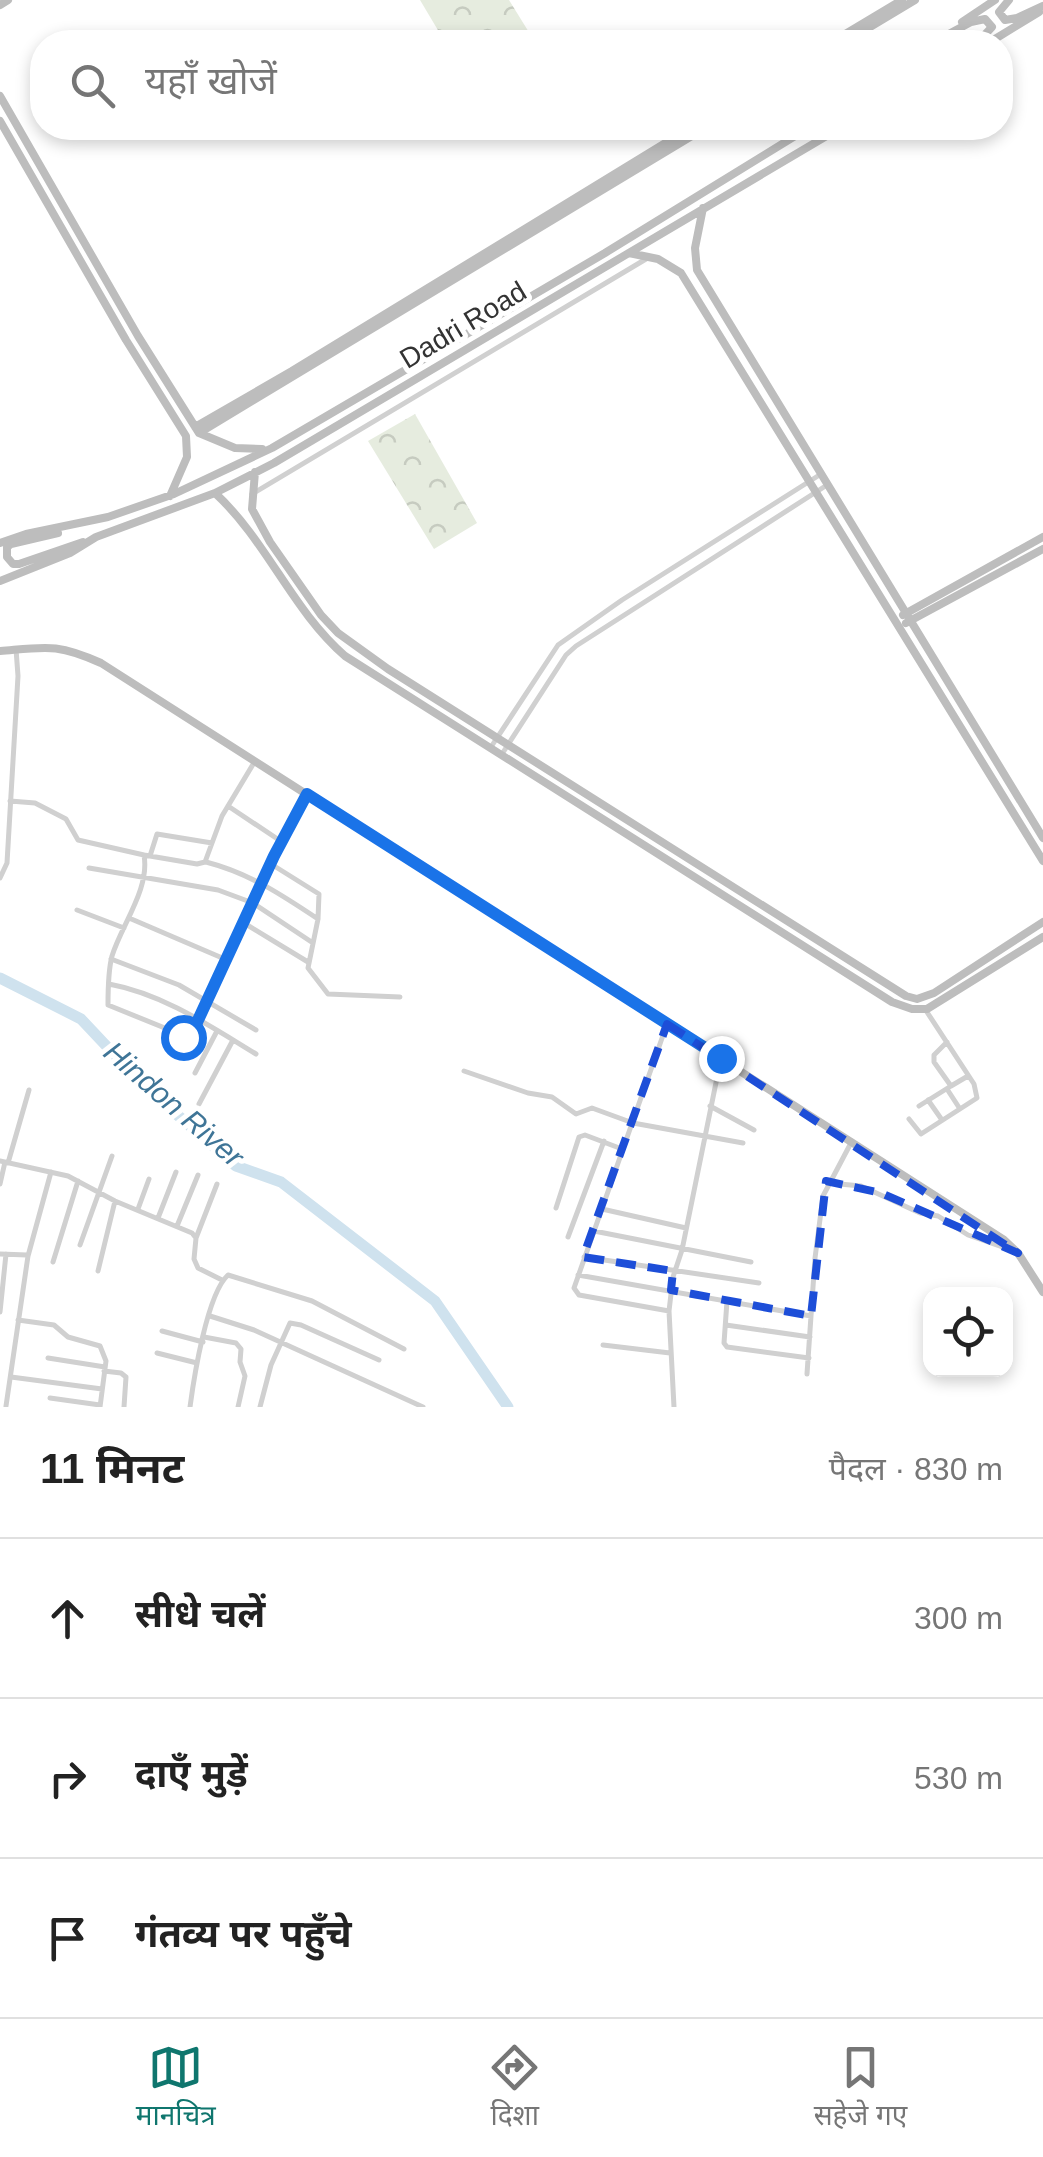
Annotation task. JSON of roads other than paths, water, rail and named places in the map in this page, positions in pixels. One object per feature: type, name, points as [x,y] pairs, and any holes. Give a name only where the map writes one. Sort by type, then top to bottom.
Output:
[{"type":"street","points":[[0,5],[8,0]]},
{"type":"street","points":[[852,30],[902,0]]},
{"type":"street","points":[[865,30],[915,0]]},
{"type":"street","points":[[951,30],[994,0]]},
{"type":"street","points":[[1008,0],[999,12],[1004,20],[1043,8]]},
{"type":"street","points":[[1009,30],[1043,8]]},
{"type":"street","points":[[956,30],[985,19],[991,30]]},
{"type":"street","points":[[0,96],[197,430],[236,448],[272,448]]},
{"type":"street","points":[[0,121],[186,436],[183,470],[170,496]]},
{"type":"street","points":[[197,430],[670,140]]},
{"type":"street","points":[[197,430],[685,140]]},
{"type":"street","name":"Dadri Road","points":[[789,140],[605,253],[272,448],[170,496],[11,544],[7,556],[13,564],[19,564],[215,492],[255,472],[819,140]]},
{"type":"street","points":[[703,208],[695,248],[698,270],[1043,838]]},
{"type":"street","points":[[629,253],[681,273],[1043,862]]},
{"type":"street","points":[[252,495],[649,258]]},
{"type":"street","points":[[739,368],[751,361]]},
{"type":"street","points":[[164,401],[174,395]]},
{"type":"street","points":[[255,472],[252,509],[270,542],[338,633],[388,669],[906,996],[917,999],[934,993],[1043,922]]},
{"type":"street","points":[[490,746],[558,645],[820,474]]},
{"type":"street","points":[[502,754],[566,655],[576,646],[826,484]]},
{"type":"street","points":[[215,492],[248,527],[326,640],[345,656],[892,1002],[922,1010],[1043,937]]},
{"type":"street","name":"Dadri Road","points":[[0,543],[26,534],[84,524]]},
{"type":"street","name":"Dadri Road","points":[[0,581],[70,553],[96,537]]},
{"type":"street","points":[[897,624],[1043,537]]},
{"type":"street","points":[[908,617],[1043,549]]},
{"type":"street","points":[[0,650],[39,645],[69,648],[101,662],[993,1232],[1018,1253],[1043,1292]]},
{"type":"street","points":[[0,878],[7,863],[18,676],[16,649]]},
{"type":"street","points":[[205,862],[228,806],[255,761]]},
{"type":"street","points":[[212,843],[157,834],[112,959],[111,1008],[156,1022],[183,1037],[190,1035],[199,1020],[270,864],[307,794]]},
{"type":"street","points":[[10,800],[35,804],[66,819],[82,842],[236,870],[318,920]]},
{"type":"street","points":[[228,806],[282,842]]},
{"type":"street","points":[[0,821],[9,822]]},
{"type":"street","points":[[270,864],[318,894],[318,920],[308,962],[310,974],[333,996],[400,997]]},
{"type":"street","points":[[89,868],[218,890],[253,903],[313,943]]},
{"type":"street","points":[[77,910],[124,928]]},
{"type":"street","points":[[128,918],[227,960]]},
{"type":"street","points":[[244,923],[308,962]]},
{"type":"street","points":[[112,959],[179,984],[256,1030]]},
{"type":"street","points":[[109,984],[132,988],[199,1020],[256,1054]]},
{"type":"street","points":[[909,1118],[921,1134],[977,1098],[977,1090],[917,999]]},
{"type":"street","points":[[668,1024],[574,1288],[578,1295],[669,1311]]},
{"type":"street","points":[[195,1073],[218,1031]]},
{"type":"street","points":[[200,1104],[233,1040]]},
{"type":"street","points":[[946,1042],[934,1055],[934,1062],[960,1108]]},
{"type":"street","points":[[674,1407],[669,1311],[672,1277],[682,1250],[721,1058]]},
{"type":"street","points":[[464,1071],[552,1096],[576,1114],[592,1108],[632,1122],[743,1143]]},
{"type":"street","points":[[919,1106],[968,1076]]},
{"type":"street","points":[[0,1184],[29,1090]]},
{"type":"street","points":[[928,1100],[942,1120]]},
{"type":"street","points":[[710,1106],[754,1130]]},
{"type":"street","points":[[556,1208],[580,1137],[586,1135],[622,1149]]},
{"type":"street","points":[[568,1238],[604,1141]]},
{"type":"street","points":[[808,1374],[820,1221],[829,1183],[852,1142]]},
{"type":"street","points":[[80,1245],[112,1156]]},
{"type":"street","points":[[5,1162],[78,1181],[196,1238]]},
{"type":"street","points":[[4,1405],[28,1256],[51,1172]]},
{"type":"street","points":[[158,1218],[176,1172]]},
{"type":"street","points":[[177,1226],[198,1175]]},
{"type":"street","points":[[138,1209],[149,1179]]},
{"type":"street","points":[[53,1262],[78,1181]]},
{"type":"street","points":[[829,1183],[847,1182],[871,1190],[920,1213],[938,1216],[968,1235],[1018,1253]]},
{"type":"street","points":[[217,1184],[196,1238],[194,1259],[198,1268],[222,1280]]},
{"type":"street","points":[[98,1271],[116,1201]]},
{"type":"street","points":[[602,1210],[686,1228]]},
{"type":"street","points":[[594,1231],[750,1262]]},
{"type":"street","points":[[0,1312],[3,1254],[28,1256]]},
{"type":"street","points":[[583,1257],[759,1282]]},
{"type":"street","points":[[190,1407],[210,1316],[222,1280],[232,1275],[291,1293],[404,1349]]},
{"type":"street","points":[[578,1275],[811,1316]]},
{"type":"street","points":[[727,1301],[727,1347],[809,1358]]},
{"type":"street","points":[[210,1316],[281,1341],[423,1407]]},
{"type":"street","points":[[18,1320],[48,1323],[68,1337],[100,1346],[105,1355],[100,1406],[50,1398]]},
{"type":"street","points":[[260,1407],[290,1323],[301,1324],[380,1360]]},
{"type":"street","points":[[726,1325],[810,1337]]},
{"type":"street","points":[[162,1331],[236,1343],[241,1349],[245,1376],[238,1407]]},
{"type":"street","points":[[603,1346],[670,1353]]},
{"type":"street","points":[[157,1353],[197,1363]]},
{"type":"street","points":[[48,1358],[121,1373],[126,1377],[124,1407]]},
{"type":"street","points":[[10,1377],[102,1389]]},
{"type":"waterway","name":"Hindon River","points":[[0,978],[81,1019],[144,1086],[236,1166],[281,1182],[435,1301],[508,1407]]}]
